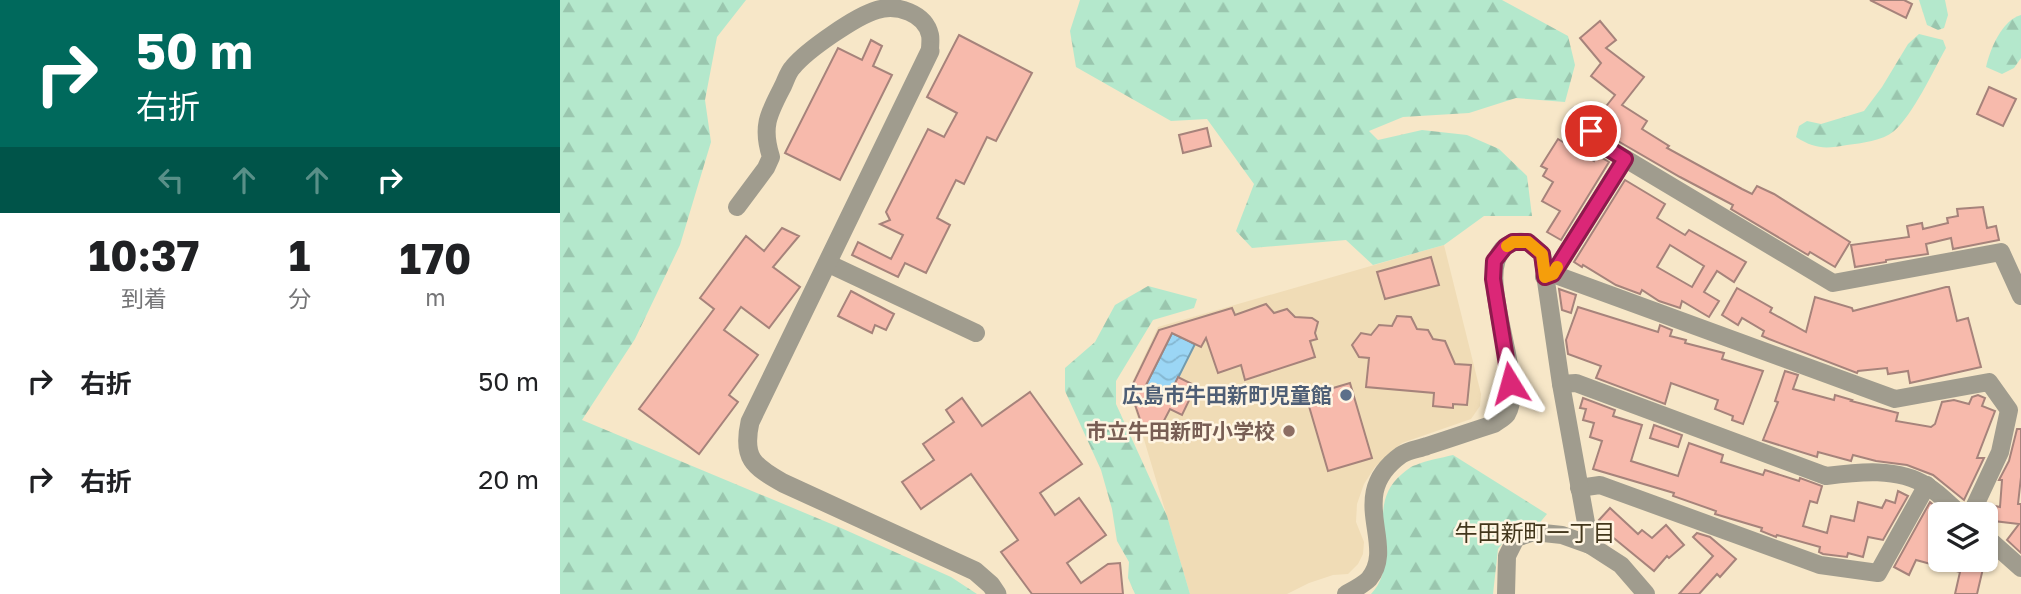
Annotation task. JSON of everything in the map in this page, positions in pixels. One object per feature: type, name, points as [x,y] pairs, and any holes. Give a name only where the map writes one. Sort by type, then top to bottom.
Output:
[{"type":"street","points":[[737,207],[771,157],[765,139],[769,114],[792,67],[834,33],[878,9],[901,9],[913,13],[923,21],[930,35],[929,51],[750,422],[746,439],[749,452],[761,470],[975,571],[997,594]]},
{"type":"street","points":[[1577,115],[1604,146],[1833,284],[2001,252],[2021,296]]},
{"type":"street","points":[[1549,275],[1625,159]]},
{"type":"street","points":[[1346,594],[1367,581],[1375,569],[1379,548],[1373,515],[1373,493],[1384,472],[1402,454],[1494,424],[1506,416],[1512,398],[1493,279],[1494,261],[1505,247],[1513,242],[1528,242],[1542,254],[1549,275],[1561,384],[1590,545]]},
{"type":"street","points":[[827,262],[976,333]]},
{"type":"street","points":[[1549,275],[1895,399],[1989,382],[2009,410],[2000,452],[1977,502]]},
{"type":"street","points":[[1561,384],[1576,383],[1825,476],[1866,471],[1908,477],[1927,485],[1946,502]]},
{"type":"street","points":[[1579,488],[1600,485],[1820,565],[1878,573],[1927,485]]},
{"type":"street","points":[[1506,594],[1507,556],[1516,538],[1534,532],[1562,535],[1590,545],[1621,565],[1646,594]]},
{"type":"street","points":[[1998,548],[2021,568]]},
{"type":"shaded area","name":"市立牛田新町小学校","points":[[1444,245],[1481,394],[1480,406],[1471,419],[1402,443],[1375,467],[1364,484],[1357,504],[1356,522],[1364,542],[1363,554],[1348,574],[1333,575],[1287,594],[1190,594],[1129,389],[1158,327]]},
{"type":"green space","points":[[560,0],[746,0],[717,37],[705,100],[711,142],[680,245],[635,339],[582,420],[841,528],[951,577],[977,594],[560,594]]},
{"type":"green space","points":[[1080,0],[1502,0],[1568,36],[1575,65],[1565,102],[1516,98],[1469,113],[1403,117],[1369,131],[1378,140],[1422,130],[1467,135],[1499,149],[1527,176],[1532,216],[1484,216],[1444,245],[1373,265],[1346,240],[1252,248],[1236,231],[1254,184],[1207,119],[1171,121],[1076,67],[1070,31]]},
{"type":"green space","points":[[1919,0],[1945,0],[1948,15],[1944,28],[1938,30],[1927,25]]},
{"type":"green space","points":[[2021,15],[2021,58],[2014,68],[2002,74],[1986,67],[1990,52],[2003,29]]},
{"type":"green space","points":[[1919,34],[1943,40],[1946,48],[1915,104],[1894,131],[1872,141],[1832,147],[1815,146],[1796,137],[1799,126],[1807,121],[1821,124],[1864,111],[1908,44]]},
{"type":"green space","points":[[1148,286],[1197,299],[1194,308],[1153,320],[1116,381],[1116,404],[1167,516],[1190,594],[1135,594],[1128,578],[1129,562],[1117,541],[1112,509],[1101,470],[1065,391],[1065,368],[1095,342],[1115,305]]},
{"type":"green space","points":[[1453,455],[1547,514],[1537,526],[1511,532],[1498,549],[1493,594],[1371,594],[1380,580],[1384,566],[1384,502],[1390,488],[1412,466]]},
{"type":"water","points":[[1172,333],[1195,344],[1168,398],[1145,387]]},
{"type":"building","points":[[1870,0],[1904,0],[1912,4],[1906,18]]},
{"type":"building","points":[[1600,21],[1616,40],[1606,48],[1644,77],[1622,105],[1647,121],[1642,129],[1669,146],[1667,148],[1752,194],[1757,186],[1774,194],[1850,242],[1835,267],[1810,252],[1808,255],[1731,209],[1733,205],[1611,137],[1596,119],[1615,95],[1591,76],[1601,63],[1580,38]]},
{"type":"building","points":[[959,35],[1032,73],[996,141],[987,137],[964,184],[956,180],[937,218],[950,225],[926,273],[905,263],[898,277],[852,255],[858,242],[891,259],[903,235],[880,224],[890,220],[886,212],[928,129],[944,137],[957,113],[927,97]]},
{"type":"building","points":[[871,40],[882,46],[873,66],[892,75],[840,180],[785,153],[838,48],[862,60]]},
{"type":"building","points":[[1989,87],[2016,99],[2003,126],[1977,114]]},
{"type":"building","points":[[1207,128],[1211,146],[1183,153],[1179,135]]},
{"type":"building","points":[[1558,139],[1594,161],[1597,155],[1609,162],[1561,240],[1547,232],[1560,211],[1542,201],[1553,182],[1543,176],[1547,169],[1541,166]]},
{"type":"building","points":[[1625,180],[1665,204],[1657,218],[1685,235],[1689,230],[1746,262],[1734,282],[1717,271],[1704,292],[1719,301],[1709,317],[1682,301],[1680,308],[1659,301],[1642,290],[1640,294],[1616,285],[1574,262]],"holes":[[[1670,245],[1704,266],[1692,287],[1657,267]]]},
{"type":"building","points":[[1983,207],[1987,228],[1996,226],[1999,240],[1953,249],[1951,238],[1926,244],[1928,254],[1855,267],[1851,245],[1909,237],[1907,226],[1922,223],[1923,229],[1948,223],[1947,218],[1958,216],[1957,209]]},
{"type":"building","points":[[782,228],[799,236],[773,267],[800,287],[769,328],[741,307],[724,330],[758,355],[729,395],[738,402],[699,454],[639,409],[714,309],[700,298],[746,236],[764,251]]},
{"type":"building","points":[[1431,257],[1439,285],[1385,299],[1377,272]]},
{"type":"building","points":[[1949,287],[1957,321],[1968,318],[1981,367],[1910,383],[1908,371],[1888,374],[1887,368],[1857,373],[1762,336],[1764,331],[1742,318],[1738,325],[1722,315],[1737,288],[1772,308],[1770,312],[1806,332],[1815,297],[1852,308],[1853,311]]},
{"type":"building","points":[[1559,289],[1576,295],[1571,313],[1562,310]]},
{"type":"building","points":[[851,291],[894,314],[886,330],[875,325],[872,333],[838,316]]},
{"type":"building","points":[[1266,304],[1274,313],[1287,309],[1295,317],[1312,318],[1318,322],[1315,333],[1317,339],[1310,341],[1315,357],[1245,380],[1241,365],[1218,373],[1206,338],[1201,347],[1172,333],[1145,387],[1168,398],[1178,377],[1196,386],[1182,415],[1170,409],[1156,436],[1144,431],[1130,390],[1159,330],[1232,308],[1235,315]]},
{"type":"building","points":[[1578,307],[1658,332],[1660,325],[1672,330],[1670,336],[1686,340],[1685,343],[1724,353],[1722,359],[1763,371],[1743,424],[1732,420],[1733,416],[1715,409],[1718,400],[1671,383],[1665,404],[1596,378],[1601,366],[1568,354],[1566,340]]},
{"type":"building","points":[[1397,316],[1411,317],[1417,329],[1428,330],[1433,339],[1445,341],[1455,364],[1471,365],[1467,405],[1453,404],[1453,408],[1433,406],[1434,393],[1366,387],[1369,358],[1359,357],[1352,345],[1361,333],[1371,335],[1379,325],[1392,326]]},
{"type":"building","points":[[1785,371],[1798,375],[1793,389],[1834,400],[1835,395],[1898,413],[1896,421],[1931,427],[1935,424],[1942,402],[1954,400],[1969,404],[1972,397],[1978,395],[1985,398],[1982,406],[1995,411],[1977,458],[1984,458],[1964,500],[1933,475],[1907,465],[1853,455],[1851,461],[1818,452],[1817,457],[1763,440],[1778,402],[1775,401]]},
{"type":"building","points":[[1350,383],[1372,458],[1328,471],[1306,396]]},
{"type":"building","points":[[1030,392],[1082,464],[1040,493],[1055,515],[1079,498],[1106,535],[1067,563],[1081,583],[1108,564],[1120,563],[1123,594],[1032,594],[1001,552],[1018,540],[971,474],[921,509],[902,482],[934,460],[923,444],[954,422],[946,410],[962,398],[982,426]]},
{"type":"building","points":[[1583,398],[1615,410],[1613,416],[1642,425],[1631,461],[1678,476],[1689,443],[1723,455],[1721,462],[1763,475],[1765,470],[1822,486],[1817,503],[1810,501],[1803,526],[1827,533],[1831,516],[1854,521],[1858,502],[1882,508],[1886,500],[1895,503],[1898,491],[1908,496],[1883,540],[1868,537],[1863,557],[1848,553],[1847,557],[1823,554],[1819,552],[1820,547],[1777,535],[1776,537],[1761,531],[1762,528],[1715,514],[1716,511],[1673,496],[1674,493],[1593,469],[1602,441],[1590,437],[1594,423],[1583,420],[1586,409],[1580,408]]},
{"type":"building","points":[[1654,425],[1682,435],[1678,447],[1650,438]]},
{"type":"building","points":[[2017,429],[2021,429],[2018,504],[2021,504],[2021,553],[2007,540],[2019,524],[1998,521],[2002,480],[1999,480],[2009,461]]},
{"type":"building","points":[[1928,506],[1928,563],[1916,560],[1909,575],[1894,567]]},
{"type":"building","points":[[1610,508],[1638,534],[1642,530],[1652,538],[1666,525],[1684,545],[1669,558],[1667,556],[1654,571],[1610,535],[1613,532],[1599,520]]},
{"type":"building","points":[[1697,533],[1710,537],[1736,559],[1720,577],[1717,574],[1699,594],[1679,594],[1713,556],[1693,537]]},
{"type":"building","points":[[1960,572],[1982,572],[1977,594],[1955,594]]},
{"type":"slow traffic","points":[[1507,246],[1513,242],[1528,242],[1542,254],[1545,277],[1553,274],[1557,267]]},
{"type":"place","name":"広島市牛田新町児童館","points":[[1346,395]]},
{"type":"place","name":"市立牛田新町小学校","points":[[1289,431]]},
{"type":"district","name":"牛田新町一丁目","points":[[1535,532]]},
{"type":"route","points":[[1510,383],[1493,279],[1494,261],[1505,247],[1513,242],[1528,242],[1542,254],[1545,277],[1553,274],[1625,159],[1604,146],[1591,131]]}]
